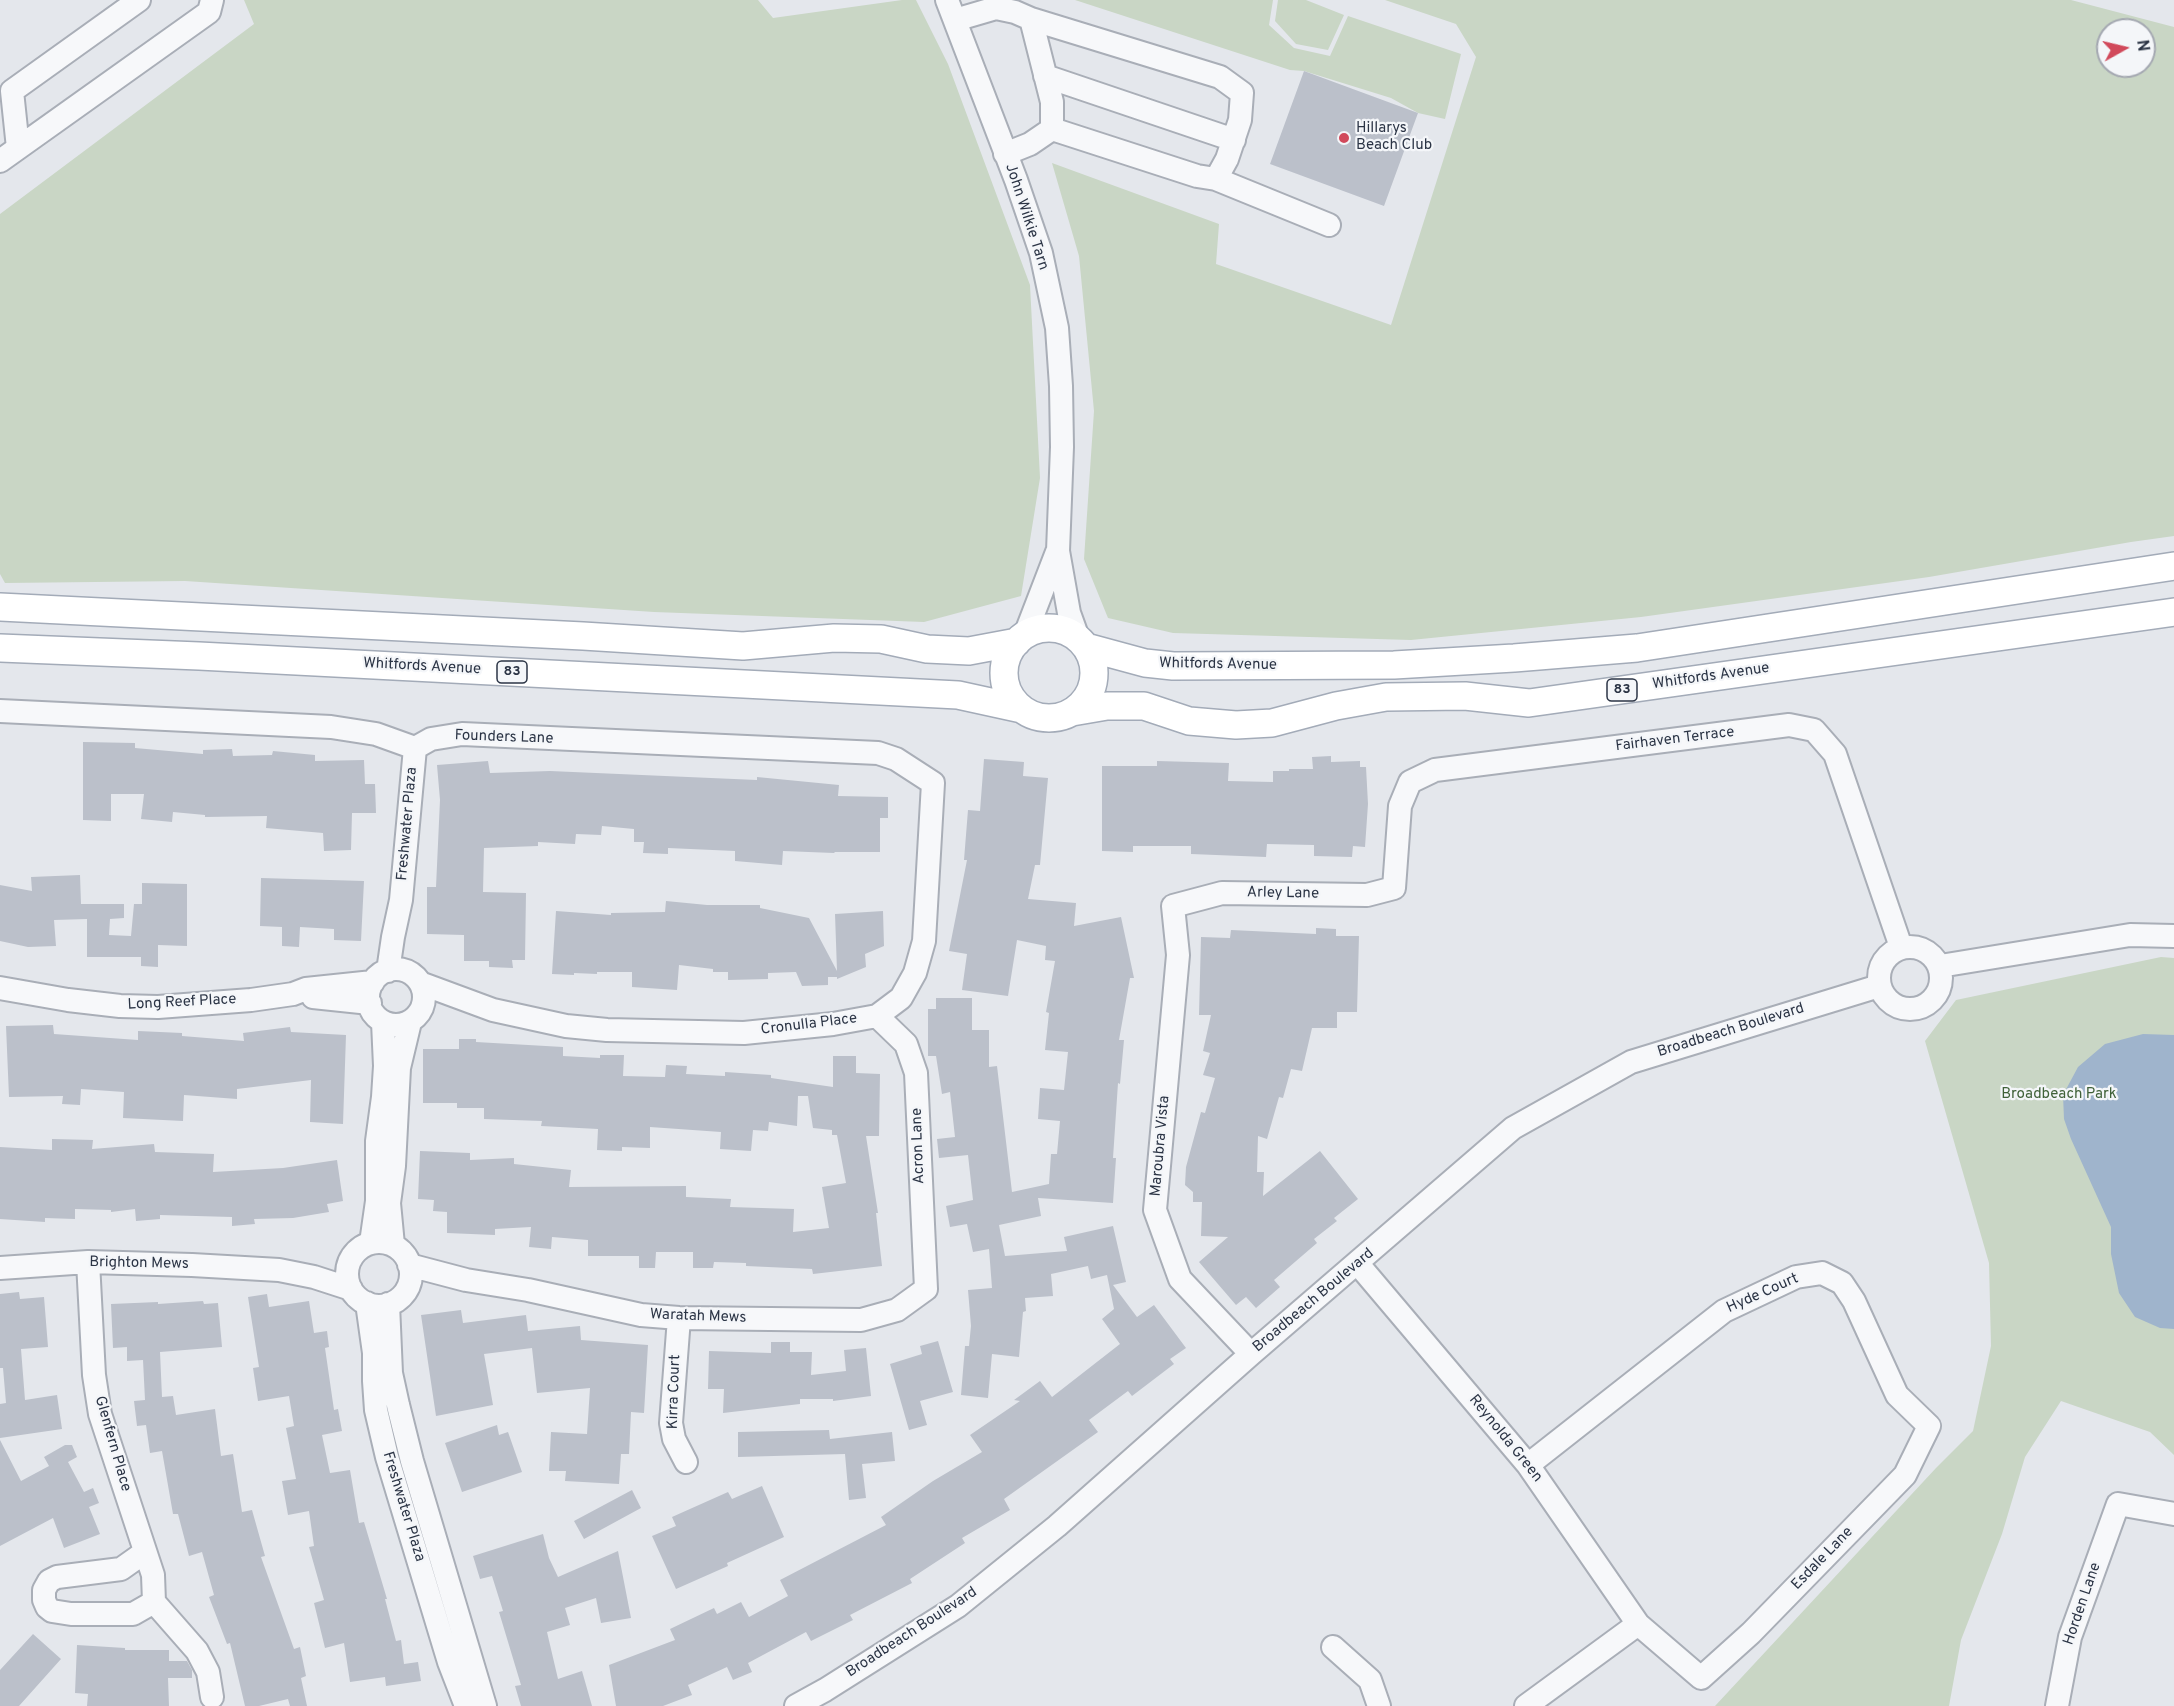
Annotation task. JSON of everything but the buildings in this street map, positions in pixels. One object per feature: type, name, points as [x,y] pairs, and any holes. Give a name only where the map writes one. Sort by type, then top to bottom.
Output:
[{"type":"main road","name":"Whitfords Avenue","points":[[1082,643],[1145,663],[1182,666],[1394,665],[1514,658],[1637,648],[2174,566]]},
{"type":"main road","points":[[0,607],[743,646],[834,638],[881,639],[927,649],[969,651],[1021,638],[1038,629],[1052,628],[1066,631],[1082,643],[1092,660],[1094,675],[1091,690],[1072,712]]},
{"type":"main road","name":"Whitfords Avenue","points":[[1072,712],[1107,706],[1144,706],[1189,721],[1236,725],[1272,723],[1336,706],[1386,697],[1465,696],[1529,703],[2174,612]]},
{"type":"main road","points":[[1021,638],[1008,655],[1005,669],[1006,684],[1012,698],[1022,709]]},
{"type":"main road","name":"Whitfords Avenue","points":[[0,648],[946,694],[1022,709]]},
{"type":"main road","name":"83","points":[[1022,709],[1047,718],[1060,717],[1072,712]]},
{"type":"street","points":[[9,154],[12,91],[139,0]]},
{"type":"street","points":[[9,154],[209,12],[212,0]]},
{"type":"street","points":[[951,10],[996,8],[1015,12],[1030,19],[1220,77],[1242,93],[1240,120],[1234,140],[1216,179]]},
{"type":"street","name":"John Wilkie Tarn","points":[[951,10],[1041,253],[1057,328],[1062,447],[1058,551],[1069,612],[1082,643]]},
{"type":"street","points":[[1030,19],[1052,102],[1052,129]]},
{"type":"street","points":[[1045,76],[1234,140]]},
{"type":"street","points":[[1005,154],[1030,144],[1052,129]]},
{"type":"street","points":[[1052,129],[1197,176],[1216,179],[1329,225]]},
{"type":"street","name":"John Wilkie Tarn","points":[[1021,638],[1058,551]]},
{"type":"street","points":[[0,711],[331,727],[376,734],[415,748]]},
{"type":"street","name":"Fairhaven Terrace","points":[[1394,888],[1400,806],[1410,782],[1435,770],[1789,725],[1814,730],[1835,754],[1901,947]]},
{"type":"street","name":"Founders Lane","points":[[415,748],[431,739],[462,734],[878,753],[896,759],[933,783]]},
{"type":"street","name":"Freshwater Plaza","points":[[415,748],[392,982],[424,996],[416,1015]]},
{"type":"street","name":"Cronulla Place","points":[[392,982],[493,1010],[576,1027],[607,1030],[744,1033],[833,1024],[877,1016],[901,998],[915,973],[924,941],[933,783]]},
{"type":"street","name":"Arley Lane","points":[[1173,906],[1222,893],[1367,895],[1394,888]]},
{"type":"street","name":"Maroubra Vista","points":[[1173,906],[1178,955],[1155,1209],[1180,1279],[1251,1354]]},
{"type":"street","points":[[1940,966],[2130,935],[2174,936]]},
{"type":"street","points":[[1912,946],[1932,955],[1940,966],[1942,977],[1935,998],[1923,1007],[1912,1010],[1902,1009],[1892,1004],[1884,996],[1880,986],[1881,964],[1888,955],[1901,947],[1912,946]]},
{"type":"street","points":[[382,1244],[377,1201],[377,1141],[384,1076],[383,1022],[374,1014],[392,982]]},
{"type":"street","name":"Long Reef Place","points":[[0,988],[120,1006],[158,1007],[392,982]]},
{"type":"street","name":"Broadbeach Boulevard","points":[[796,1706],[958,1606],[1057,1527],[1251,1354],[1514,1128],[1631,1062],[1880,986]]},
{"type":"street","name":"Cronulla Place","points":[[383,1022],[399,1025],[416,1015],[457,1008],[493,1010]]},
{"type":"street","points":[[382,1244],[394,1166],[399,1068],[416,1015]]},
{"type":"street","name":"Acron Lane","points":[[877,1016],[906,1044],[916,1073],[926,1289]]},
{"type":"street","points":[[382,1244],[403,1253],[409,1265],[411,1278],[406,1290],[398,1299],[369,1299],[347,1277],[349,1264],[359,1249],[382,1244]]},
{"type":"street","name":"Brighton Mews","points":[[0,1268],[88,1262],[279,1270],[314,1277],[369,1299]]},
{"type":"street","name":"Glenfern Place","points":[[88,1262],[94,1375],[100,1414],[153,1575],[154,1602]]},
{"type":"street","name":"Reynolda Green","points":[[1358,1263],[1528,1464],[1638,1624],[1701,1678]]},
{"type":"street","name":"Brighton Mews","points":[[279,1270],[349,1264]]},
{"type":"street","name":"Waratah Mews","points":[[409,1265],[466,1281],[528,1290],[641,1315],[680,1318],[861,1320],[897,1310],[926,1289]]},
{"type":"street","name":"Hyde Court","points":[[1528,1464],[1724,1311],[1796,1276],[1822,1273],[1842,1283],[1854,1301],[1897,1395],[1929,1426]]},
{"type":"street","name":"Waratah Mews","points":[[406,1290],[466,1281]]},
{"type":"street","name":"Freshwater Plaza","points":[[369,1299],[376,1410],[387,1458],[449,1662],[466,1706]]},
{"type":"street","name":"Freshwater Plaza","points":[[369,1299],[391,1373],[418,1483],[485,1706]]},
{"type":"street","name":"Kirra Court","points":[[680,1318],[671,1423],[674,1439],[686,1462]]},
{"type":"street","name":"Esdale Lane","points":[[1701,1678],[1751,1633],[1905,1474],[1929,1426]]},
{"type":"street","name":"Horden Lane","points":[[2056,1706],[2070,1637],[2118,1504],[2174,1514]]},
{"type":"street","points":[[145,1552],[122,1569],[57,1577],[50,1581],[44,1590],[47,1607],[52,1611],[71,1614],[133,1614],[154,1602],[197,1651],[208,1672],[212,1697]]},
{"type":"street","points":[[1526,1706],[1638,1624]]},
{"type":"street","points":[[1333,1647],[1370,1680],[1379,1706]]},
{"type":"green space","points":[[244,0],[758,0],[773,18],[916,0],[948,64],[1030,285],[1040,478],[1021,596],[924,622],[654,612],[185,581],[5,583],[0,574],[0,214],[254,24]]},
{"type":"green space","points":[[1075,0],[1273,0],[1269,25],[1294,48],[1330,56],[1348,16],[1461,54],[1445,119],[1418,113],[1391,98],[1304,71],[1290,70]]},
{"type":"green space","points":[[1278,0],[1306,0],[1344,15],[1328,50],[1296,44],[1275,21]]},
{"type":"green space","points":[[1385,0],[2071,0],[2140,18],[2096,18],[2096,78],[2156,78],[2156,22],[2174,27],[2174,536],[1929,577],[1641,617],[1411,640],[1173,633],[1108,618],[1084,559],[1094,411],[1079,256],[1052,163],[1219,224],[1216,264],[1391,325],[1476,57],[1456,24]]},
{"type":"green space","name":"Broadbeach Park","points":[[2161,957],[2174,958],[2174,1455],[2150,1432],[2061,1401],[2025,1457],[2002,1534],[1961,1640],[1949,1706],[1715,1706],[1973,1431],[1991,1346],[1989,1263],[1925,1041],[1956,1000]]},
{"type":"water","points":[[2143,1034],[2174,1035],[2174,1329],[2160,1328],[2135,1317],[2119,1293],[2111,1254],[2111,1227],[2064,1119],[2063,1095],[2078,1067],[2105,1044]]},
{"type":"place","name":"Hillarys Beach Club","points":[[1344,138]]}]
